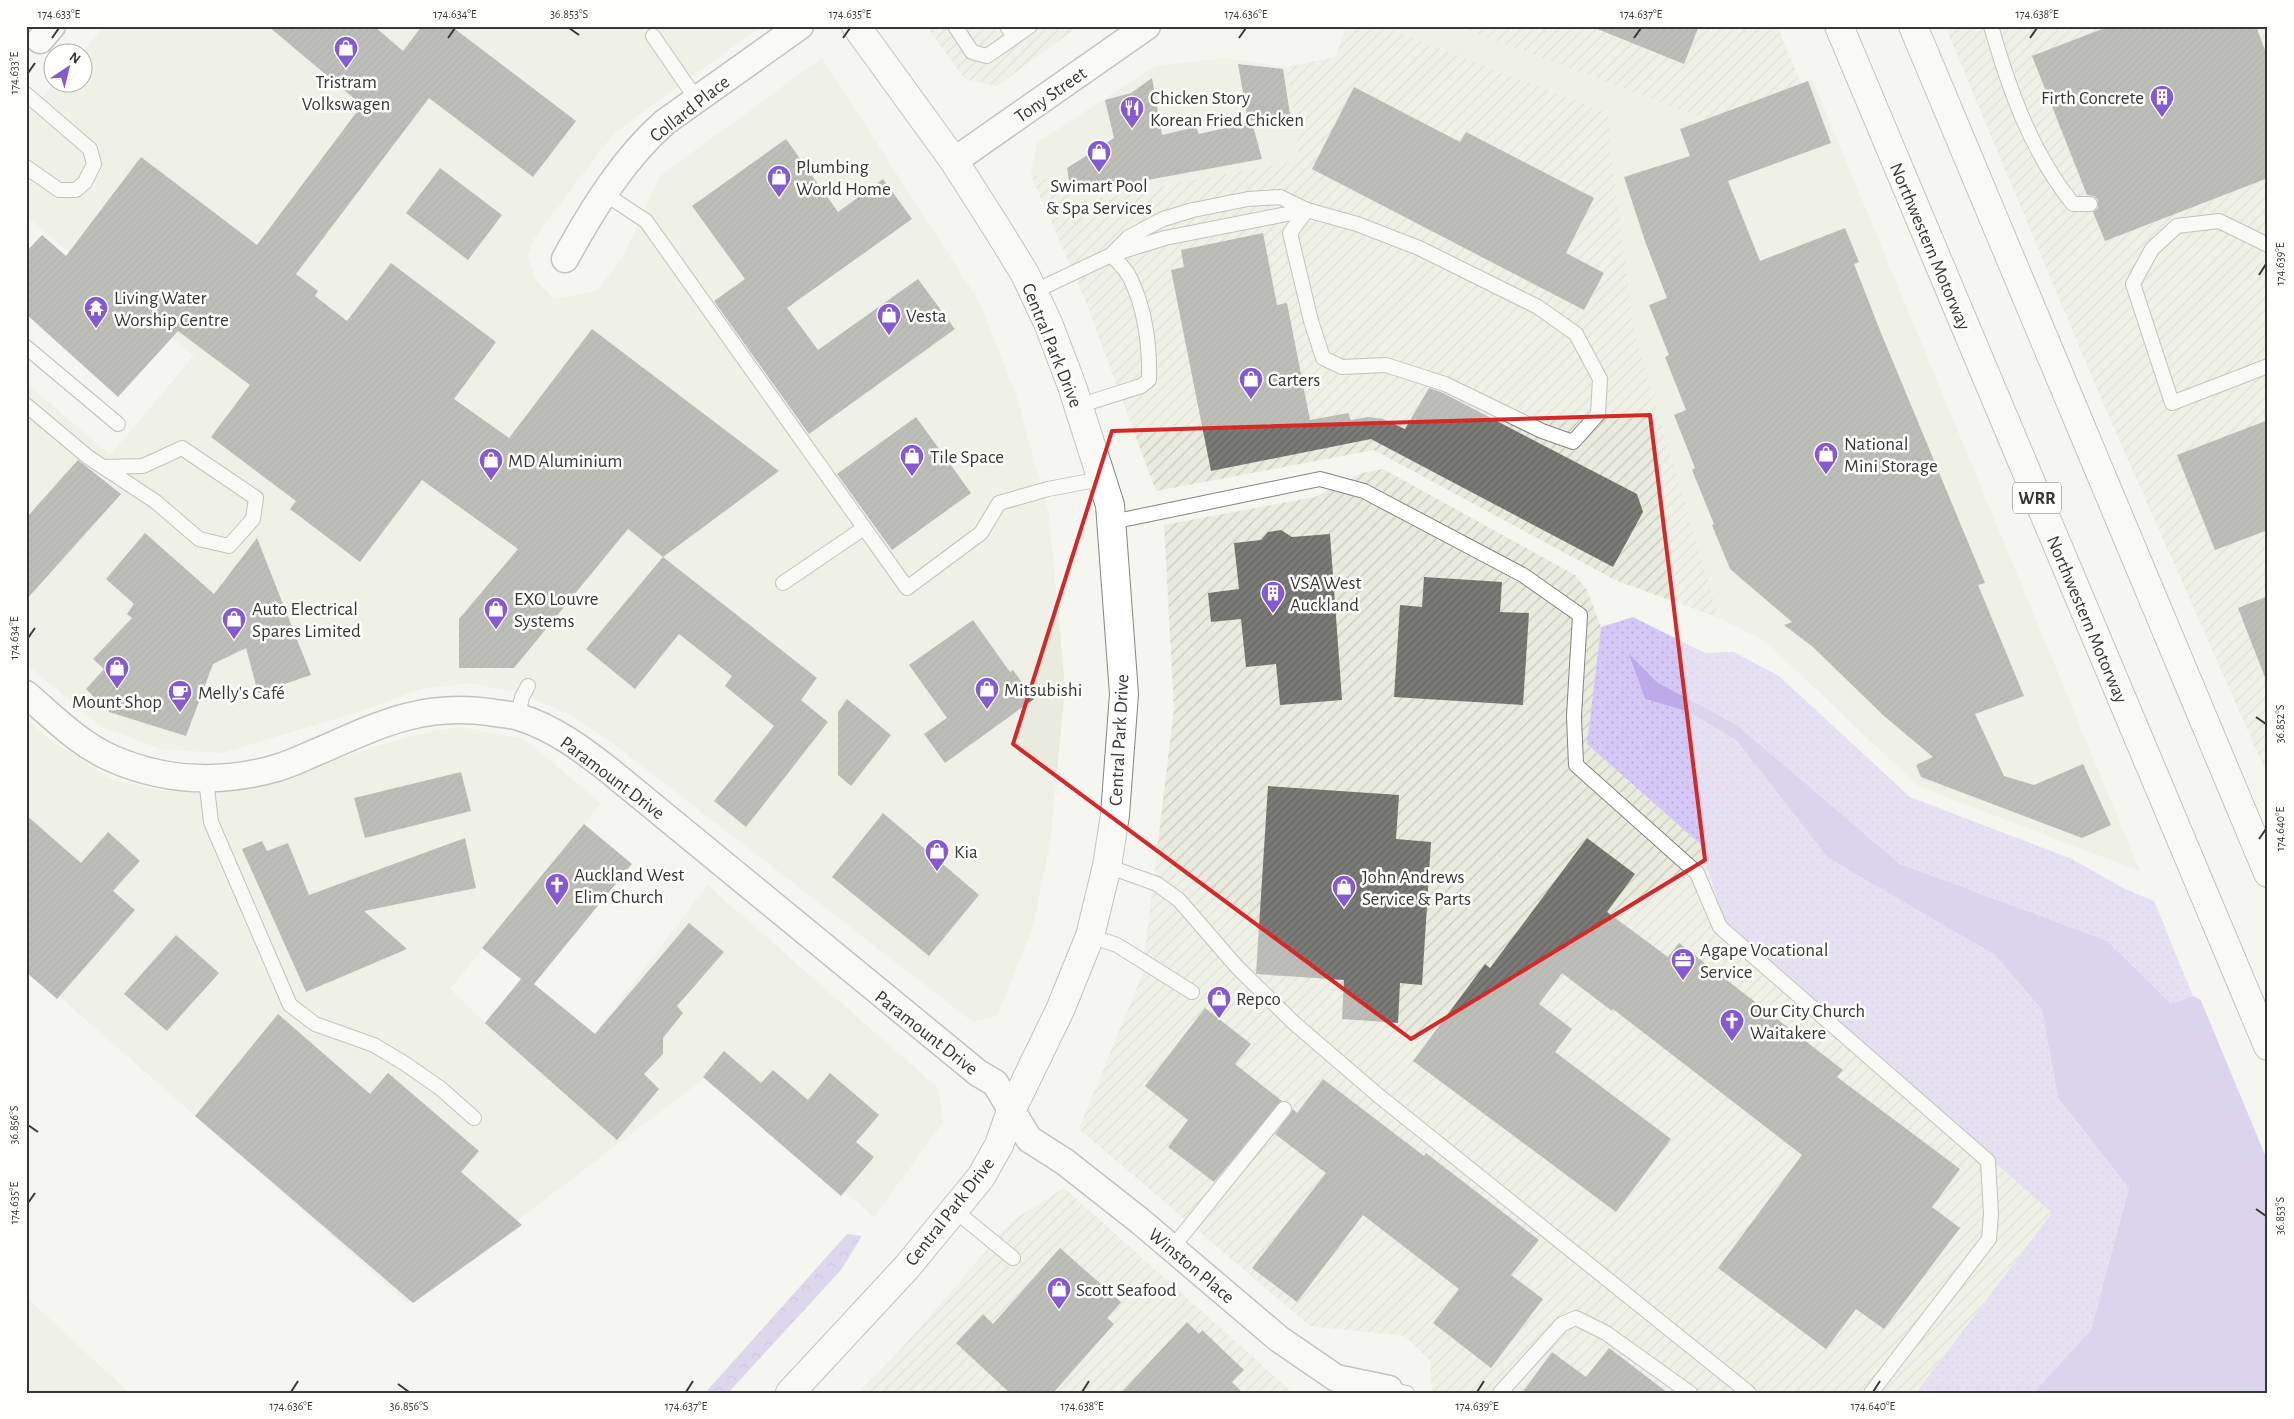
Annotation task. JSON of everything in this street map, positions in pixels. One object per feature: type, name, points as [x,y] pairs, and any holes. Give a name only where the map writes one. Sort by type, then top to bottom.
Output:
[{"type":"main road","name":"Central Park Drive","points":[[790,1393],[907,1267],[981,1177],[999,1145],[1011,1111],[1060,1010],[1090,936],[1107,866],[1114,815],[1124,694],[1110,505],[1048,322],[1003,238],[954,161],[856,26]]},
{"type":"main road","name":"Northwestern Motorway","points":[[1839,26],[2268,1046]]},
{"type":"main road","points":[[1913,26],[2268,873]]},
{"type":"street","name":"Collard Place","points":[[564,259],[605,194],[651,135],[800,26]]},
{"type":"street","name":"Tony Street","points":[[954,161],[1134,30]]},
{"type":"street","name":"Paramount Drive","points":[[26,694],[87,745],[135,768],[174,777],[206,779],[238,777],[275,769],[399,717],[464,709],[518,716],[548,728],[580,748],[610,771],[874,990],[978,1073],[995,1083],[1011,1111]]},
{"type":"street","name":"Winston Place","points":[[1011,1111],[1029,1139],[1065,1162],[1172,1248],[1279,1338],[1336,1378],[1387,1391]]},
{"type":"lane","points":[[955,26],[972,52],[987,56],[1011,32],[1030,26]]},
{"type":"lane","points":[[1993,32],[2026,130],[2056,183],[2073,204],[2090,204]]},
{"type":"lane","points":[[653,36],[697,100]]},
{"type":"lane","points":[[26,94],[90,149],[94,164],[85,182],[76,190],[59,190],[26,167]]},
{"type":"lane","points":[[605,194],[646,221],[907,588],[981,533],[998,503],[1101,479]]},
{"type":"lane","points":[[1111,255],[1129,237],[1163,219],[1193,210],[1248,199],[1280,197],[1307,210],[1357,224],[1419,248],[1538,307],[1576,334],[1600,379],[1598,414],[1573,442],[1542,431],[1437,381],[1386,365],[1342,367],[1323,358],[1311,321],[1290,233],[1307,210]]},
{"type":"lane","points":[[1033,292],[1111,255],[1166,238],[1307,210]]},
{"type":"lane","points":[[2268,245],[2219,221],[2177,226],[2152,249],[2133,284],[2172,403],[2268,366]]},
{"type":"lane","points":[[1078,406],[1141,386],[1149,380],[1150,361],[1138,298],[1129,274],[1111,255]]},
{"type":"lane","points":[[26,347],[118,424]]},
{"type":"lane","points":[[26,405],[88,457],[156,502],[199,539],[230,546],[253,519],[256,498],[182,448],[143,466],[105,467]]},
{"type":"lane","points":[[1112,522],[1320,479],[1364,491],[1522,575],[1580,615],[1574,716],[1576,765],[1697,873],[1720,927],[1988,1161],[1991,1214],[1989,1239],[1872,1393]]},
{"type":"lane","points":[[783,583],[864,528]]},
{"type":"lane","points":[[518,716],[522,697],[528,686]]},
{"type":"lane","points":[[206,779],[211,822],[290,1004],[315,1024],[374,1045],[404,1063],[440,1088],[474,1118]]},
{"type":"lane","points":[[1107,866],[1157,884],[1179,900],[1237,967],[1294,1023],[1379,1096],[1749,1393]]},
{"type":"lane","points":[[1090,936],[1116,945],[1192,992]]},
{"type":"lane","points":[[1172,1248],[1284,1109]]},
{"type":"lane","points":[[953,1209],[1013,1258]]},
{"type":"lane","points":[[1500,1393],[1562,1324],[1576,1318],[1606,1333],[1690,1393]]},
{"type":"highlighted area","points":[[1650,415],[1705,860],[1411,1039],[1013,744],[1112,431]]},
{"type":"shaded area","points":[[105,26],[762,26],[614,133],[534,239],[528,258],[536,281],[554,299],[597,291],[625,253],[660,176],[822,58],[980,303],[1016,395],[1049,515],[1065,688],[1050,844],[1033,926],[997,1016],[973,1022],[615,745],[571,715],[522,694],[470,683],[421,689],[358,712],[222,753],[161,749],[102,727],[26,664],[26,383],[110,455],[194,356],[26,216],[26,115],[48,92],[92,92],[91,42]]},
{"type":"shaded area","points":[[926,26],[1079,26],[997,86],[965,79]]},
{"type":"shaded area","points":[[1347,26],[1382,26],[1602,111],[1609,117],[1610,144],[1634,331],[1719,618],[1615,580],[1374,450],[1156,491],[1084,297],[1031,175],[1070,182],[1075,202],[1300,160],[1286,67],[1335,57]]},
{"type":"shaded area","name":"National Mini Storage","points":[[1382,26],[1457,26],[1705,119],[1812,79],[2140,871],[1918,786],[1765,641],[1719,618],[1634,331],[1610,144],[1609,117],[1602,111]]},
{"type":"shaded area","points":[[1457,26],[1777,26],[1801,83],[1705,119]]},
{"type":"shaded area","points":[[1945,26],[2268,26],[2268,776],[2102,401]]},
{"type":"shaded area","points":[[1226,58],[1286,67],[1301,160],[1075,202],[1071,194],[1031,175],[1037,143],[1155,66]]},
{"type":"shaded area","points":[[1383,469],[1575,575],[1587,590],[1601,627],[1587,744],[1700,844],[1727,927],[2052,1213],[1916,1393],[1432,1393],[1430,1361],[1405,1336],[1310,1326],[1079,1129],[1142,975],[1174,709],[1164,525],[1315,497],[1362,473]]},
{"type":"shaded area","points":[[1633,617],[1705,653],[1734,652],[1779,676],[1910,797],[2072,859],[2125,889],[2154,901],[2193,996],[2171,1004],[2106,941],[1900,864],[1737,725],[1657,682],[1628,654],[1645,699],[1689,712],[1737,741],[1828,858],[1995,955],[2042,1010],[2058,1098],[2129,1188],[2091,1330],[2033,1393],[1916,1393],[2052,1213],[1726,926],[1700,844],[1587,744],[1601,627]]},
{"type":"shaded area","points":[[1628,653],[1657,682],[1737,725],[1900,864],[2107,941],[2171,1004],[2193,996],[2268,1036],[2268,1393],[2033,1393],[2091,1330],[2129,1188],[2058,1098],[2042,1010],[1995,955],[1828,858],[1737,741],[1689,712],[1645,699]]},
{"type":"shaded area","points":[[26,718],[50,740],[113,780],[162,791],[235,790],[411,736],[460,727],[524,739],[601,803],[450,989],[485,1023],[508,995],[546,993],[595,1034],[707,885],[938,1088],[943,1122],[874,1217],[709,1075],[408,1303],[26,967]]},
{"type":"shaded area","points":[[1064,1188],[1293,1393],[858,1393],[896,1355],[1012,1221]]},
{"type":"shaded area","points":[[26,1297],[129,1393],[26,1393]]},
{"type":"green space","points":[[847,1234],[862,1236],[841,1270],[728,1393],[705,1393]]},
{"type":"pier","points":[[2199,996],[2268,1034],[2268,1162]]},
{"type":"building","points":[[268,26],[374,26],[403,51],[422,26],[451,26],[576,121],[533,177],[429,98],[296,274],[318,291],[315,296],[347,321],[391,263],[496,342],[454,399],[509,438],[592,329],[779,471],[663,557],[628,529],[514,668],[459,668],[459,619],[518,549],[422,480],[360,562],[290,509],[296,501],[211,437],[250,385],[178,331],[118,397],[26,314],[26,252],[42,235],[66,256],[141,157],[257,245],[362,105]]},
{"type":"building","points":[[1590,26],[1699,26],[1684,64]]},
{"type":"building","name":"Firth Concrete","points":[[2110,26],[2256,26],[2268,58],[2268,178],[2105,241],[2093,212],[2098,208],[2098,200],[2094,196],[2087,195],[2032,56]]},
{"type":"building","points":[[1238,64],[1283,69],[1290,114],[1248,121]]},
{"type":"building","points":[[1152,78],[1162,135],[1196,127],[1199,134],[1252,122],[1262,159],[1071,194],[1067,168],[1114,138],[1105,100],[1131,93]]},
{"type":"building","name":"National Mini Storage","points":[[1808,81],[1831,143],[1728,181],[1760,261],[1845,228],[1859,262],[1854,264],[1985,583],[1978,585],[2024,696],[1975,714],[2004,776],[2034,785],[2083,764],[2111,825],[2082,838],[1921,777],[1916,765],[1933,757],[1884,716],[1813,647],[1784,625],[1792,622],[1730,569],[1692,470],[1695,468],[1674,415],[1686,410],[1665,357],[1669,355],[1649,305],[1667,298],[1646,244],[1624,177],[1690,156],[1680,129]]},
{"type":"building","points":[[1354,87],[1460,142],[1466,132],[1594,198],[1566,253],[1604,273],[1584,310],[1312,169]]},
{"type":"building","points":[[786,139],[838,212],[883,179],[912,219],[787,308],[818,350],[918,279],[955,329],[809,434],[714,301],[745,279],[692,206]]},
{"type":"building","points":[[440,168],[502,215],[468,260],[406,213]]},
{"type":"building","name":"Carters","points":[[1263,233],[1277,305],[1287,303],[1310,420],[1348,413],[1351,420],[1368,417],[1383,419],[1405,429],[1429,388],[1441,392],[1637,494],[1643,512],[1613,567],[1371,439],[1211,471],[1171,270],[1184,267],[1181,250]]},
{"type":"building","points":[[916,417],[971,493],[892,550],[837,474]]},
{"type":"building","points":[[2268,420],[2268,530],[2215,550],[2177,455]]},
{"type":"building","points":[[78,460],[121,494],[26,600],[26,518]]},
{"type":"building","name":"VSA West Auckland","points":[[1281,530],[1292,537],[1330,534],[1342,700],[1280,705],[1276,664],[1246,667],[1241,619],[1211,622],[1208,593],[1239,589],[1234,543],[1261,540],[1268,532]]},
{"type":"building","points":[[145,533],[214,594],[257,538],[311,675],[258,693],[246,648],[213,664],[186,736],[109,712],[86,689],[104,669],[93,659],[132,618],[127,614],[134,604],[106,579]]},
{"type":"building","points":[[663,557],[817,678],[801,700],[828,722],[746,827],[714,801],[774,726],[725,686],[732,676],[679,634],[635,689],[586,649]]},
{"type":"building","points":[[1424,577],[1502,582],[1500,612],[1529,613],[1523,705],[1394,697],[1400,605],[1422,607]]},
{"type":"building","points":[[2268,596],[2268,680],[2266,680],[2238,608]]},
{"type":"building","points":[[973,620],[1010,672],[1013,670],[1034,699],[945,763],[924,734],[947,718],[909,665]]},
{"type":"building","points":[[847,699],[891,735],[851,786],[838,775],[838,712]]},
{"type":"building","points":[[461,772],[471,811],[365,838],[354,798]]},
{"type":"building","name":"John Andrews Service & Parts","points":[[1268,786],[1399,795],[1396,839],[1431,842],[1422,985],[1400,983],[1398,1023],[1342,1019],[1344,980],[1256,974]]},
{"type":"building","points":[[883,813],[979,895],[929,956],[832,877]]},
{"type":"building","points":[[26,815],[81,863],[108,832],[140,861],[113,891],[135,910],[57,999],[26,972]]},
{"type":"building","points":[[584,824],[632,864],[534,984],[595,1034],[689,923],[724,952],[677,1006],[683,1013],[663,1038],[663,1054],[644,1074],[659,1089],[617,1140],[485,1023],[521,979],[482,948]]},
{"type":"building","points":[[465,838],[476,888],[364,911],[407,949],[306,992],[242,849],[262,841],[267,851],[288,843],[309,895]]},
{"type":"building","points":[[1587,838],[1635,874],[1607,912],[1668,957],[1679,943],[1843,1070],[1837,1077],[1960,1169],[1932,1207],[1960,1228],[1884,1329],[1856,1309],[1826,1349],[1718,1268],[1802,1155],[1613,1009],[1612,1011],[1562,973],[1539,1004],[1572,1029],[1555,1052],[1671,1139],[1616,1212],[1413,1061],[1485,964],[1490,968]]},
{"type":"building","points":[[176,935],[219,973],[167,1031],[124,994]]},
{"type":"building","points":[[1205,1008],[1251,1044],[1235,1064],[1282,1101],[1214,1182],[1168,1147],[1188,1120],[1145,1086]]},
{"type":"building","points":[[278,1014],[370,1094],[388,1073],[479,1151],[461,1172],[522,1225],[413,1303],[195,1116]]},
{"type":"building","points":[[724,1051],[761,1083],[773,1070],[808,1100],[830,1073],[879,1115],[856,1142],[874,1157],[841,1196],[703,1077]]},
{"type":"building","points":[[1323,1079],[1424,1156],[1426,1153],[1539,1240],[1511,1275],[1543,1299],[1491,1368],[1433,1323],[1459,1289],[1363,1215],[1297,1302],[1252,1268],[1326,1173],[1275,1134],[1293,1109],[1297,1113]]},
{"type":"building","name":"Scott Seafood","points":[[1060,1248],[1121,1302],[1107,1318],[1114,1324],[1053,1393],[1010,1393],[956,1343],[983,1314],[993,1324]]},
{"type":"building","points":[[1187,1322],[1199,1334],[1202,1330],[1244,1370],[1232,1382],[1243,1393],[1121,1393]]},
{"type":"building","points":[[1609,1348],[1668,1393],[1522,1393],[1552,1352],[1586,1377]]},
{"type":"place","name":"Tristram Volkswagen","points":[[346,69]]},
{"type":"place","name":"Firth Concrete","points":[[2162,118]]},
{"type":"place","name":"Chicken Story Korean Fried Chicken","points":[[1132,129]]},
{"type":"place","name":"Swimart Pool & Spa Services","points":[[1099,173]]},
{"type":"place","name":"Plumbing World Home","points":[[779,198]]},
{"type":"place","name":"Living Water Worship Centre","points":[[96,329]]},
{"type":"place","name":"Vesta","points":[[889,336]]},
{"type":"place","name":"Carters","points":[[1251,400]]},
{"type":"place","name":"National Mini Storage","points":[[1826,475]]},
{"type":"place","name":"Tile Space","points":[[912,477]]},
{"type":"place","name":"MD Aluminium","points":[[491,481]]},
{"type":"place","name":"VSA West Auckland","points":[[1273,614]]},
{"type":"place","name":"EXO Louvre Systems","points":[[496,630]]},
{"type":"place","name":"Auto Electrical Spares Limited","points":[[234,640]]},
{"type":"place","name":"Mount Shop","points":[[117,689]]},
{"type":"place","name":"Mitsubishi","points":[[987,710]]},
{"type":"place","name":"Melly's Café","points":[[180,713]]},
{"type":"place","name":"Kia","points":[[937,872]]},
{"type":"place","name":"Auckland West Elim Church","points":[[557,906]]},
{"type":"place","name":"John Andrews Service & Parts","points":[[1344,908]]},
{"type":"place","name":"Agape Vocational Service","points":[[1683,981]]},
{"type":"place","name":"Repco","points":[[1219,1019]]},
{"type":"place","name":"Our City Church Waitakere","points":[[1732,1042]]},
{"type":"place","name":"Scott Seafood","points":[[1059,1310]]}]
